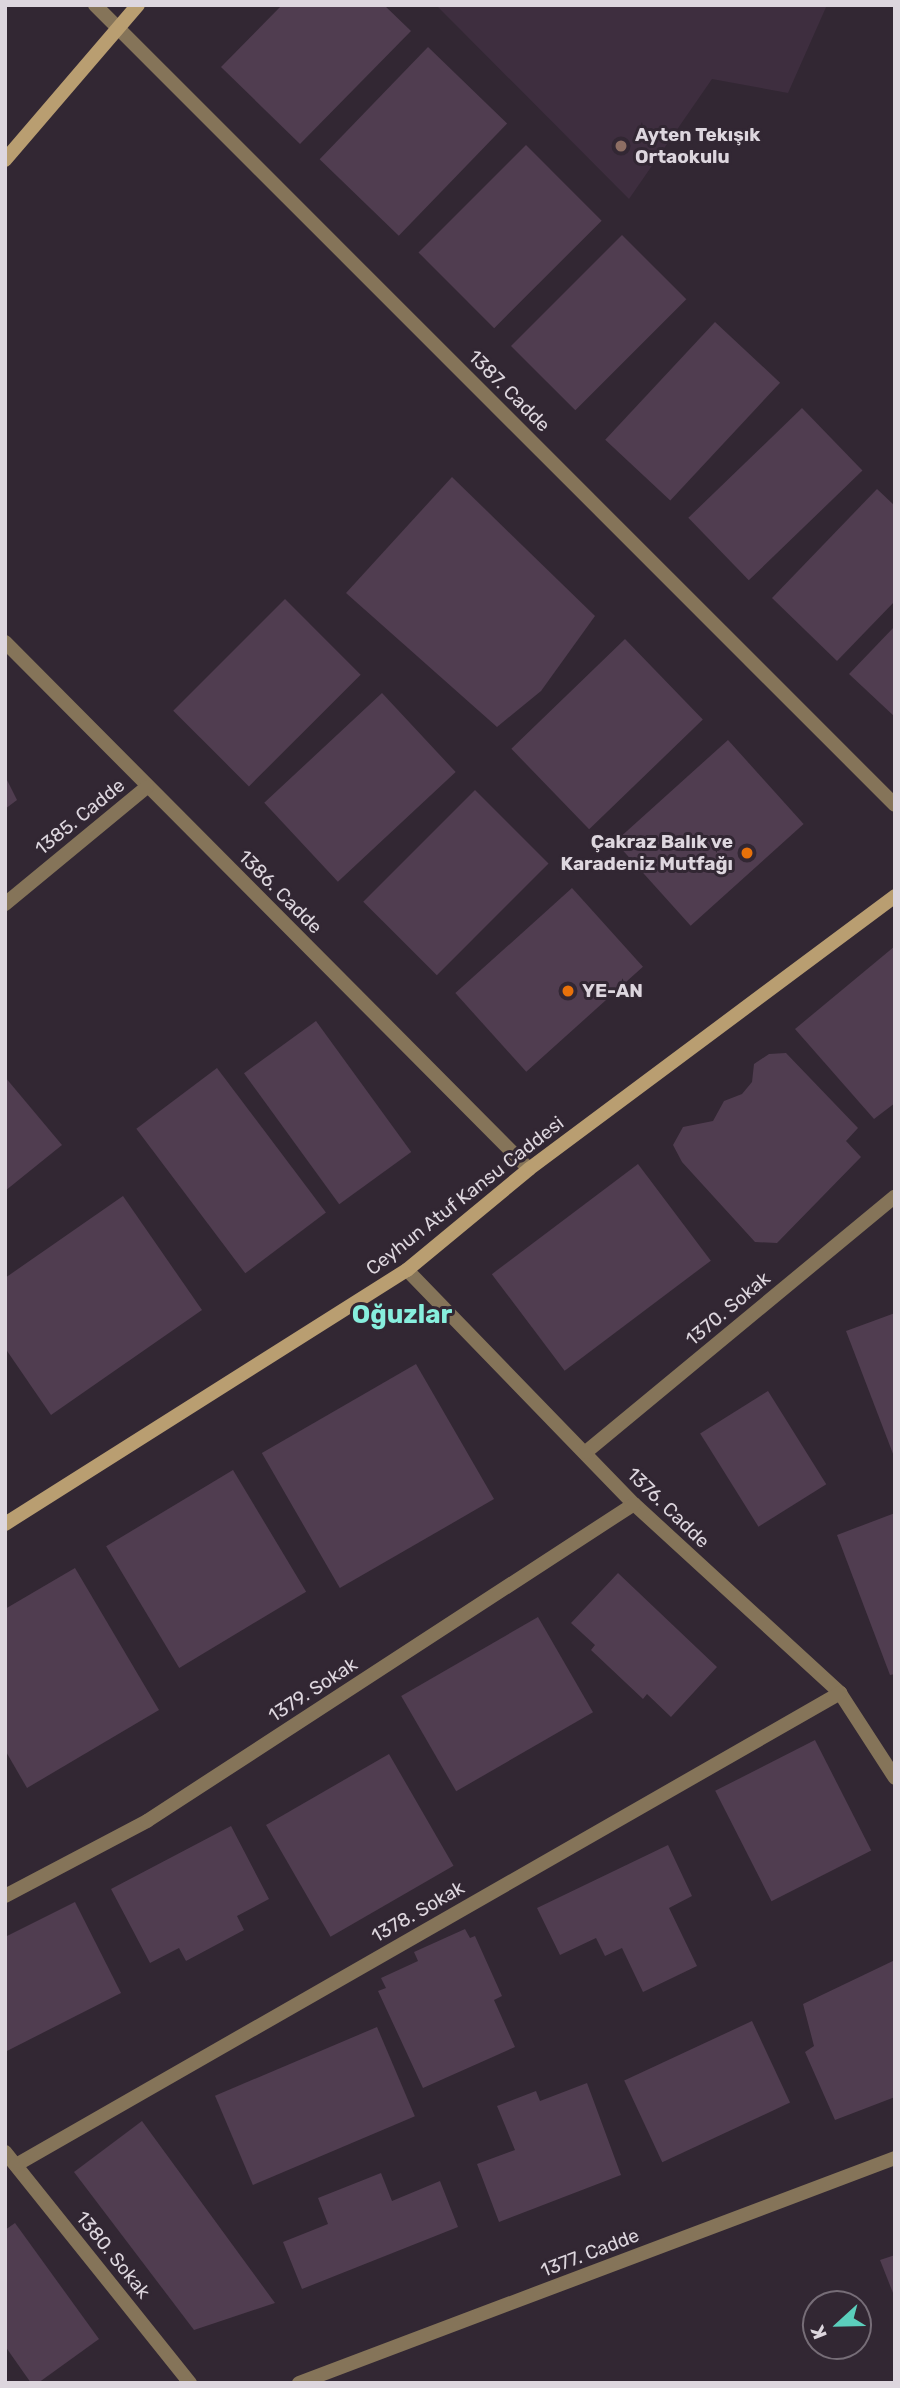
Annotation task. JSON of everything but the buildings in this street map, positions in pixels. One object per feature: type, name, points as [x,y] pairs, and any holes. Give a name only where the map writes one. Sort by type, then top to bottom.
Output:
[{"type":"main road","points":[[5,160],[121,29],[138,5]]},
{"type":"main road","name":"Ceyhun Atuf Kansu Caddesi","points":[[5,1524],[407,1270],[530,1169],[895,895]]},
{"type":"street","name":"1387. Cadde","points":[[95,5],[895,805]]},
{"type":"street","name":"1386. Cadde","points":[[5,642],[530,1169]]},
{"type":"street","name":"1385. Cadde","points":[[5,904],[147,787]]},
{"type":"street","name":"1370. Sokak","points":[[586,1452],[895,1196]]},
{"type":"street","name":"1376. Cadde","points":[[407,1270],[634,1504],[840,1693],[895,1778]]},
{"type":"street","name":"1379. Sokak","points":[[5,1896],[147,1821],[634,1504]]},
{"type":"street","name":"1378. Sokak","points":[[16,2165],[840,1693]]},
{"type":"street","name":"1380. Sokak","points":[[5,2152],[190,2383]]},
{"type":"street","name":"1377. Cadde","points":[[299,2383],[895,2158]]},
{"type":"shaded area","name":"Ayten Tekışık Ortaokulu","points":[[436,5],[827,5],[788,93],[712,79],[629,199]]},
{"type":"place","name":"Ayten Tekışık Ortaokulu","points":[[621,146]]},
{"type":"place","name":"Çakraz Balık ve Karadeniz Mutfağı","points":[[747,853]]},
{"type":"place","name":"YE-AN","points":[[568,991]]},
{"type":"district","name":"Oğuzlar","points":[[402,1315]]}]
